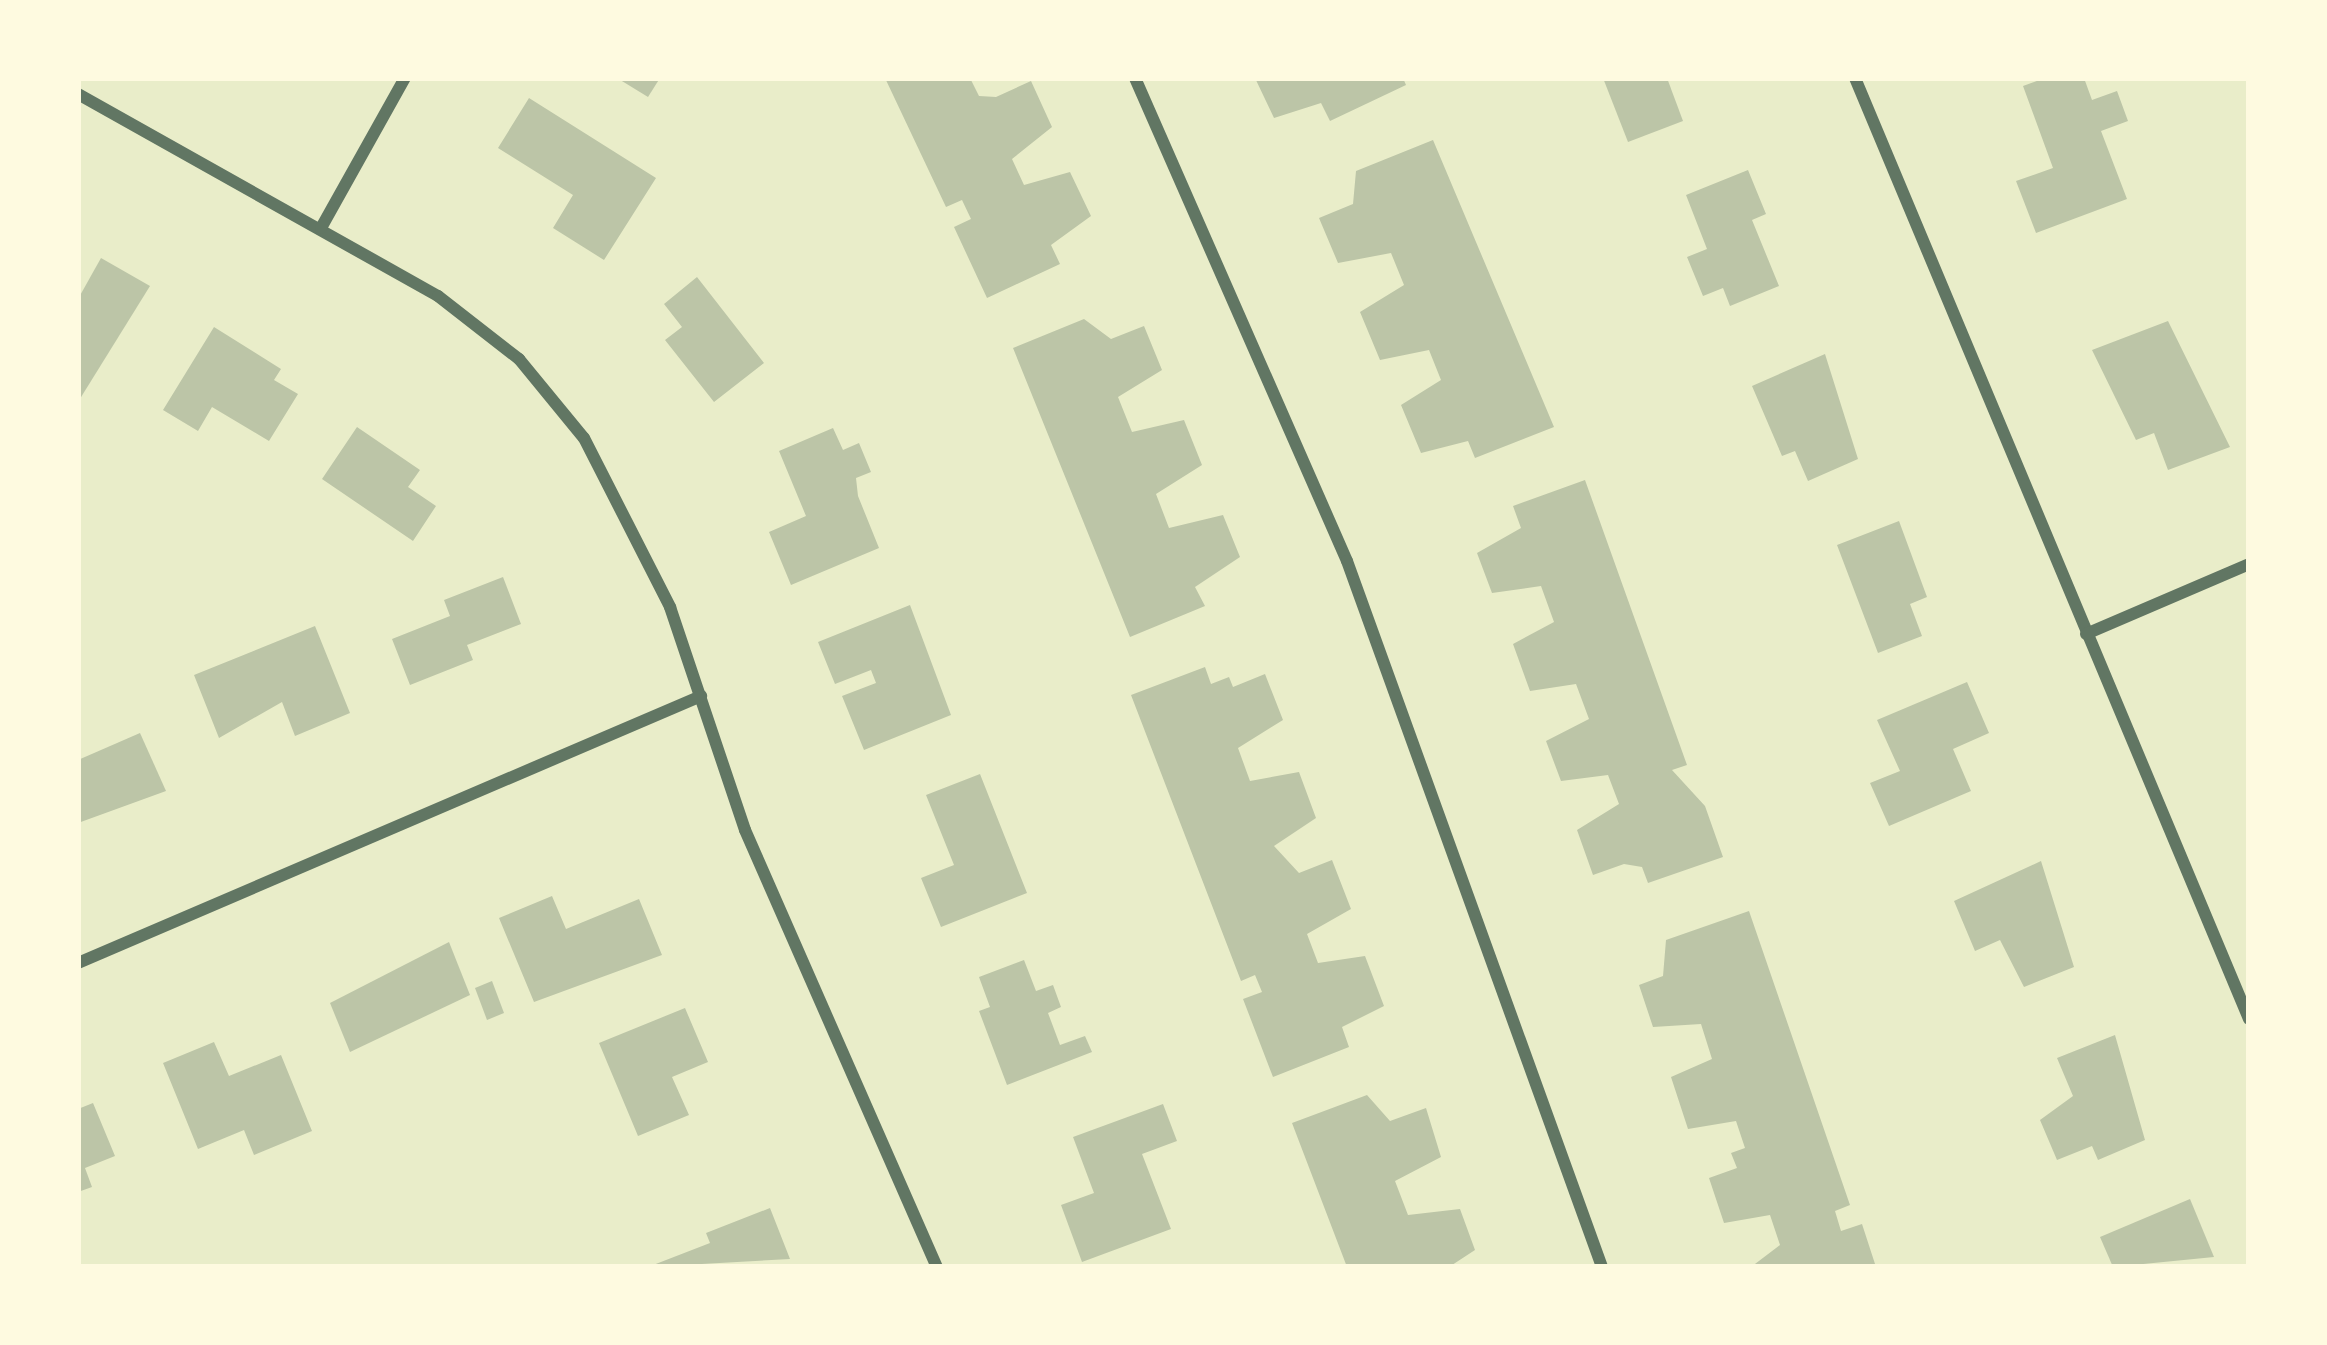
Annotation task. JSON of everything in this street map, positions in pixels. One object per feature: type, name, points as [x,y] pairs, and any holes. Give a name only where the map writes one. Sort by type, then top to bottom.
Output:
[{"type":"street","points":[[321,228],[404,78]]},
{"type":"street","points":[[1135,78],[1347,561],[1602,1267]]},
{"type":"street","points":[[1855,78],[2249,1019]]},
{"type":"street","points":[[78,94],[321,228],[480,327],[584,437],[617,488],[701,697],[746,830],[937,1267]]},
{"type":"street","points":[[2086,634],[2249,564]]},
{"type":"street","points":[[78,963],[701,697]]},
{"type":"building","points":[[617,78],[660,78],[648,97]]},
{"type":"building","points":[[885,78],[970,78],[979,96],[996,97],[1031,81],[1052,127],[1012,159],[1024,185],[1070,172],[1091,216],[1051,245],[1060,264],[987,298],[954,227],[971,219],[962,200],[946,207]]},
{"type":"building","points":[[1255,78],[1403,78],[1406,85],[1330,121],[1321,103],[1274,118]]},
{"type":"building","points":[[1603,78],[1667,78],[1683,121],[1628,142]]},
{"type":"building","points":[[2045,78],[2084,78],[2092,100],[2117,91],[2128,121],[2101,131],[2127,199],[2036,233],[2016,181],[2053,168],[2023,86]]},
{"type":"building","points":[[529,98],[656,178],[604,260],[553,228],[573,195],[498,148]]},
{"type":"building","points":[[1433,140],[1554,427],[1475,458],[1468,441],[1421,453],[1401,405],[1441,380],[1429,350],[1380,360],[1360,312],[1404,285],[1391,253],[1338,263],[1319,218],[1353,204],[1356,171]]},
{"type":"building","points":[[1748,170],[1766,214],[1752,220],[1779,286],[1730,306],[1723,288],[1703,296],[1687,257],[1707,249],[1686,195]]},
{"type":"building","points":[[101,258],[150,286],[78,402],[78,299]]},
{"type":"building","points":[[697,277],[764,363],[714,402],[665,340],[682,327],[664,304]]},
{"type":"building","points":[[1084,319],[1111,339],[1144,326],[1162,370],[1118,397],[1132,432],[1184,420],[1202,465],[1156,494],[1169,528],[1223,515],[1240,557],[1195,587],[1205,606],[1130,637],[1013,348]]},
{"type":"building","points":[[2168,321],[2230,447],[2168,470],[2154,433],[2136,440],[2092,350]]},
{"type":"building","points":[[214,327],[281,369],[274,380],[298,394],[269,441],[212,407],[198,431],[163,410]]},
{"type":"building","points":[[1825,354],[1858,459],[1808,481],[1795,451],[1782,456],[1752,386]]},
{"type":"building","points":[[357,427],[420,470],[408,487],[436,506],[413,541],[322,479]]},
{"type":"building","points":[[833,428],[843,450],[859,443],[871,472],[856,478],[858,496],[879,548],[791,585],[769,532],[806,516],[779,451]]},
{"type":"building","points":[[1585,480],[1687,765],[1672,770],[1705,806],[1723,857],[1648,883],[1642,867],[1624,864],[1593,875],[1577,830],[1619,804],[1608,775],[1561,781],[1546,741],[1589,719],[1576,684],[1530,691],[1513,644],[1554,622],[1541,586],[1492,593],[1477,553],[1521,528],[1513,506]]},
{"type":"building","points":[[1899,521],[1927,597],[1910,604],[1922,636],[1878,653],[1837,545]]},
{"type":"building","points":[[503,577],[521,624],[467,645],[473,660],[410,685],[392,639],[450,616],[444,600]]},
{"type":"building","points":[[910,605],[951,715],[864,750],[842,696],[876,683],[871,670],[835,684],[818,642]]},
{"type":"building","points":[[315,626],[350,713],[295,736],[282,702],[219,738],[194,675]]},
{"type":"building","points":[[1205,667],[1211,684],[1229,677],[1233,687],[1265,674],[1283,720],[1238,748],[1250,781],[1299,772],[1316,818],[1274,846],[1299,873],[1332,860],[1351,909],[1307,934],[1318,963],[1365,956],[1384,1006],[1342,1027],[1349,1047],[1273,1077],[1243,999],[1262,992],[1255,975],[1241,981],[1131,695]]},
{"type":"building","points":[[1967,682],[1989,733],[1953,749],[1971,791],[1889,826],[1870,783],[1900,771],[1877,720]]},
{"type":"building","points":[[140,733],[166,791],[78,823],[78,760]]},
{"type":"building","points":[[980,774],[1027,893],[941,927],[921,878],[954,865],[926,795]]},
{"type":"building","points":[[2041,861],[2074,967],[2024,987],[2000,940],[1975,951],[1954,901]]},
{"type":"building","points":[[552,896],[566,929],[639,899],[662,955],[534,1002],[499,918]]},
{"type":"building","points":[[1749,911],[1850,1205],[1835,1211],[1841,1231],[1862,1224],[1876,1267],[1751,1267],[1780,1245],[1770,1215],[1724,1223],[1709,1178],[1737,1168],[1731,1153],[1745,1148],[1736,1121],[1688,1129],[1671,1077],[1712,1059],[1701,1024],[1653,1027],[1639,985],[1663,976],[1666,940]]},
{"type":"building","points":[[449,942],[470,995],[350,1052],[330,1003]]},
{"type":"building","points":[[1024,960],[1036,991],[1053,985],[1061,1007],[1048,1013],[1060,1045],[1085,1036],[1092,1052],[1007,1085],[979,1011],[990,1007],[979,977]]},
{"type":"building","points":[[492,981],[504,1013],[487,1020],[475,988]]},
{"type":"building","points":[[685,1008],[708,1062],[672,1077],[689,1115],[638,1136],[599,1043]]},
{"type":"building","points":[[2115,1035],[2145,1140],[2098,1160],[2092,1146],[2057,1160],[2040,1120],[2073,1096],[2057,1058]]},
{"type":"building","points":[[214,1042],[229,1076],[281,1055],[312,1131],[254,1155],[244,1130],[198,1149],[163,1063]]},
{"type":"building","points":[[1367,1095],[1390,1121],[1426,1108],[1441,1157],[1395,1181],[1408,1215],[1460,1209],[1475,1250],[1449,1267],[1347,1267],[1292,1123]]},
{"type":"building","points":[[93,1103],[115,1156],[85,1168],[92,1187],[78,1192],[78,1109]]},
{"type":"building","points":[[1163,1104],[1177,1141],[1142,1154],[1171,1229],[1082,1262],[1061,1205],[1094,1193],[1073,1137]]},
{"type":"building","points":[[2190,1199],[2214,1257],[2113,1267],[2100,1237]]},
{"type":"building","points":[[770,1208],[790,1259],[648,1267],[710,1243],[706,1233]]}]
